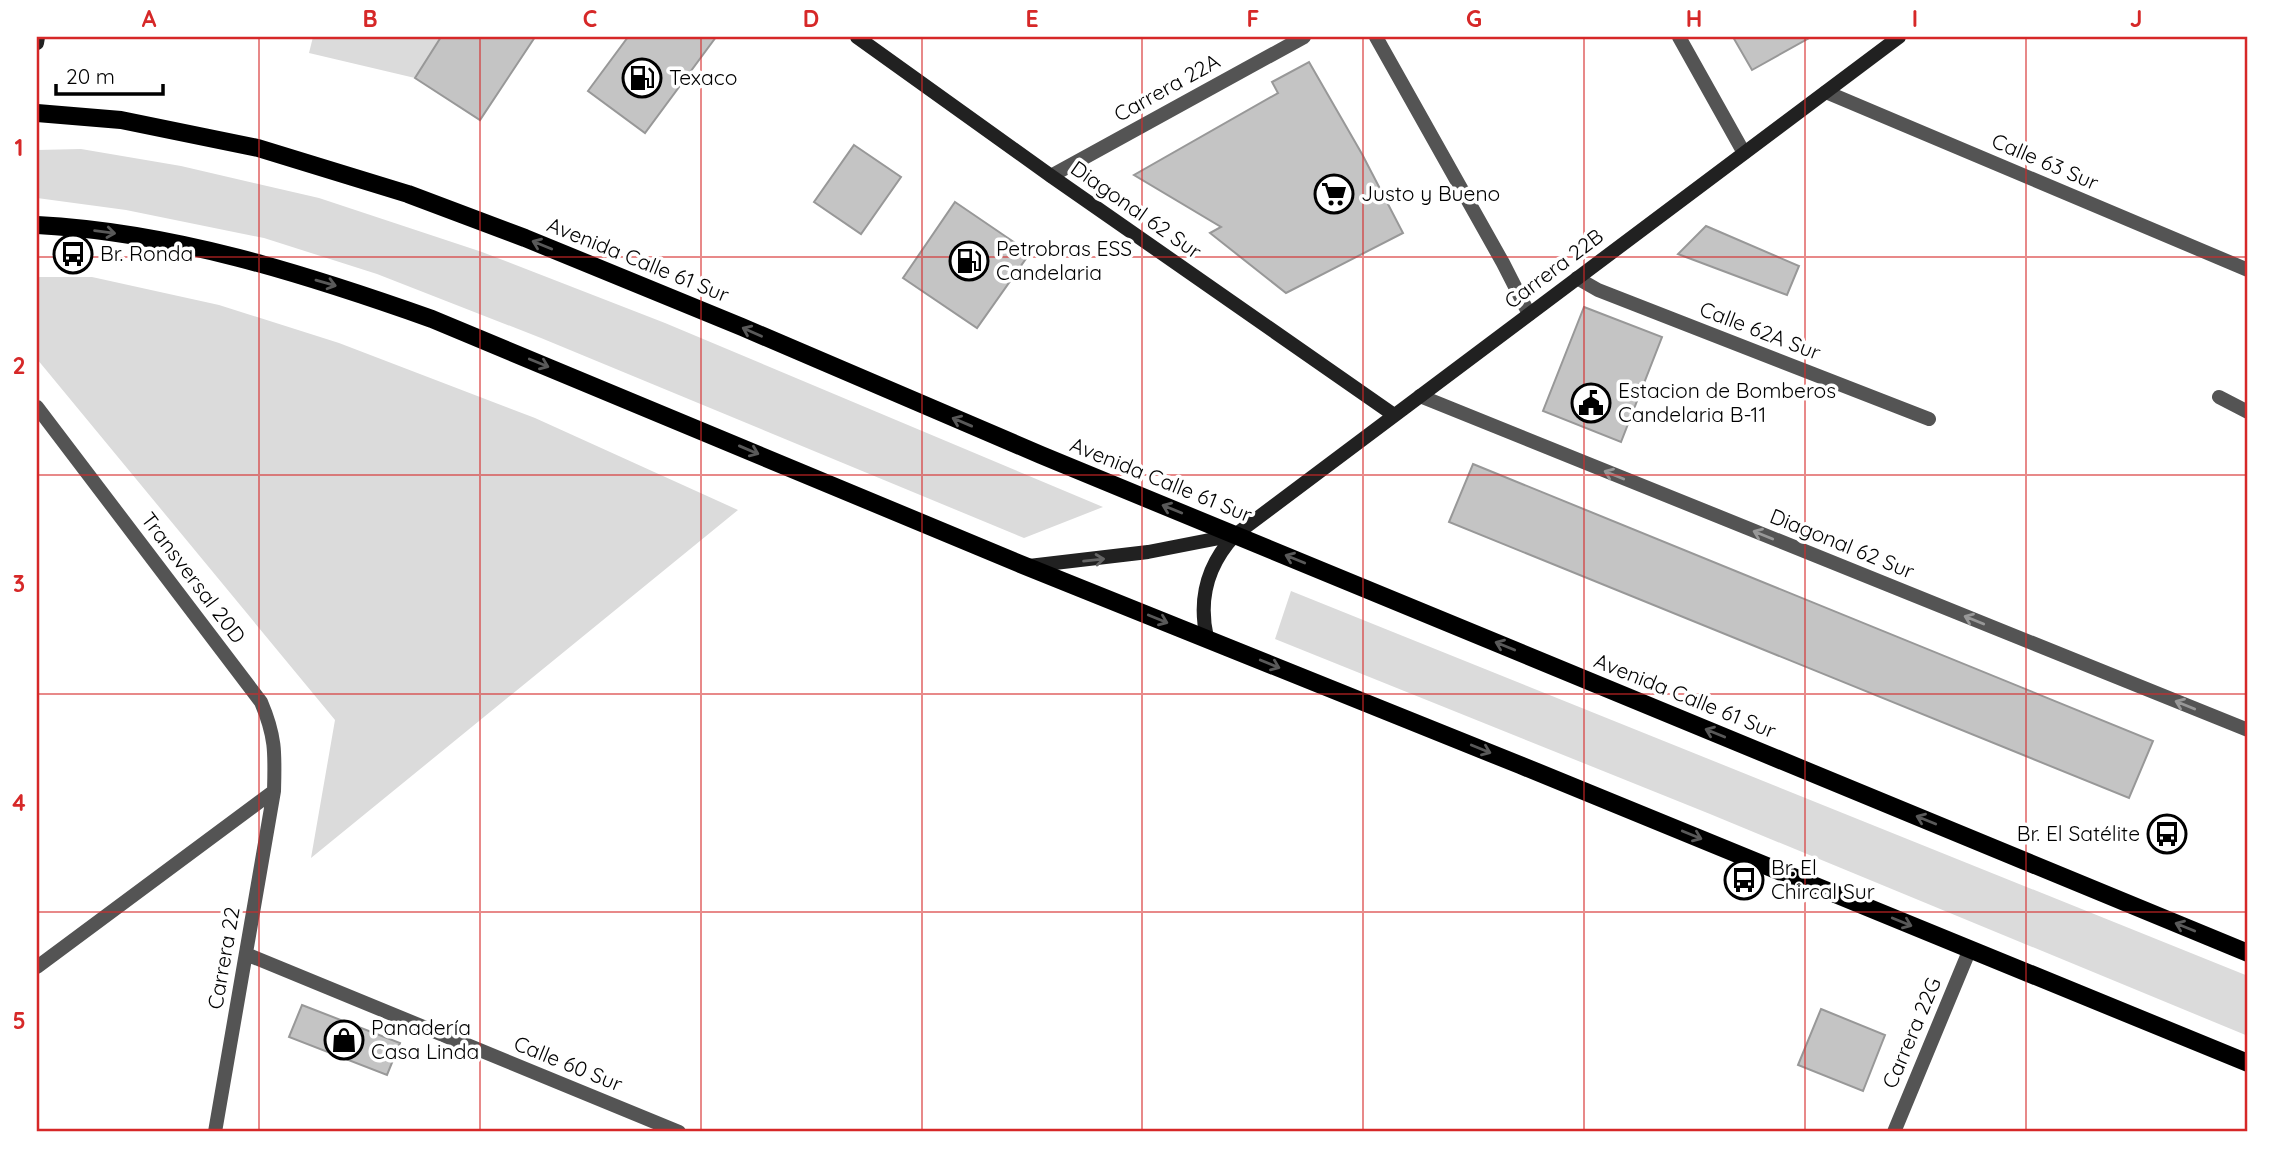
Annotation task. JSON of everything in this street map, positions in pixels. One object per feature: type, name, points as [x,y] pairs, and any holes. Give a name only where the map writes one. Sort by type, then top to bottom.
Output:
[{"type":"main road","name":"Avenida Calle 61 Sur","points":[[37,113],[121,120],[192,133],[314,164],[408,194],[525,238],[1041,455],[2248,954]]},
{"type":"main road","points":[[37,225],[123,234],[192,247],[353,290],[482,339],[1026,566],[2248,1063]]},
{"type":"street","points":[[37,43],[38,37]]},
{"type":"street","name":"Diagonal 62 Sur","points":[[857,37],[1394,415]]},
{"type":"street","name":"Carrera 22A","points":[[1051,176],[1304,37]]},
{"type":"street","points":[[1376,37],[1529,314]]},
{"type":"street","points":[[1679,37],[1744,153]]},
{"type":"street","name":"Carrera 22B","points":[[1207,638],[1203,620],[1203,596],[1220,550],[1235,535],[1899,37]]},
{"type":"street","name":"Calle 63 Sur","points":[[1826,92],[2248,270]]},
{"type":"street","name":"Calle 62A Sur","points":[[1577,278],[1598,290],[1929,419]]},
{"type":"street","name":"Diagonal 62 Sur","points":[[1420,396],[1441,407],[2248,730]]},
{"type":"street","points":[[2219,397],[2248,412]]},
{"type":"street","name":"Transversal 20D","points":[[37,407],[261,702],[276,746],[274,790]]},
{"type":"street","name":"Carrera 22B","points":[[1026,566],[1148,552],[1235,535]]},
{"type":"street","points":[[37,967],[274,790]]},
{"type":"street","name":"Carrera 22","points":[[215,1132],[274,790]]},
{"type":"street","name":"Carrera 22G","points":[[1894,1132],[1970,949]]},
{"type":"street","name":"Calle 60 Sur","points":[[246,954],[679,1132]]},
{"type":"shaded area","points":[[313,37],[441,37],[415,78],[309,53]]},
{"type":"shaded area","points":[[81,149],[181,166],[319,198],[482,252],[665,323],[1103,507],[1024,538],[541,338],[377,274],[264,238],[126,210],[37,198],[37,150]]},
{"type":"shaded area","points":[[37,277],[92,277],[219,305],[339,343],[535,418],[738,510],[311,858],[335,720],[37,359]]},
{"type":"shaded area","points":[[1291,591],[2248,976],[2248,1036],[1710,814],[1275,639]]},
{"type":"building","points":[[441,37],[535,37],[480,120],[415,78]]},
{"type":"building","name":"Texaco","points":[[628,37],[716,37],[645,133],[588,91]]},
{"type":"building","points":[[1733,37],[1811,37],[1752,70]]},
{"type":"building","points":[[1309,62],[1362,154],[1403,233],[1286,293],[1210,233],[1221,227],[1134,175],[1278,93],[1272,82]]},
{"type":"building","points":[[854,145],[901,177],[861,234],[814,202]]},
{"type":"building","name":"Petrobras ESS Candelaria","points":[[955,202],[1030,253],[977,328],[903,278]]},
{"type":"building","points":[[1706,226],[1799,266],[1787,295],[1678,254]]},
{"type":"building","points":[[1584,307],[1662,337],[1621,442],[1543,411]]},
{"type":"building","points":[[1473,464],[2153,741],[2129,798],[1449,522]]},
{"type":"building","name":"Panadería Casa Linda","points":[[302,1005],[400,1043],[387,1075],[289,1037]]},
{"type":"building","points":[[1821,1009],[1885,1035],[1863,1091],[1798,1065]]},
{"type":"place","name":"Texaco","points":[[642,78]]},
{"type":"place","name":"Justo y Bueno","points":[[1334,194]]},
{"type":"place","name":"Br. Ronda","points":[[73,254]]},
{"type":"place","name":"Petrobras ESS Candelaria","points":[[969,261]]},
{"type":"place","name":"Estacion de Bomberos Candelaria B-11","points":[[1591,403]]},
{"type":"place","name":"Br. El Satélite","points":[[2167,834]]},
{"type":"place","name":"Br. El Chircal Sur","points":[[1744,880]]},
{"type":"place","name":"Panadería Casa Linda","points":[[344,1040]]}]
